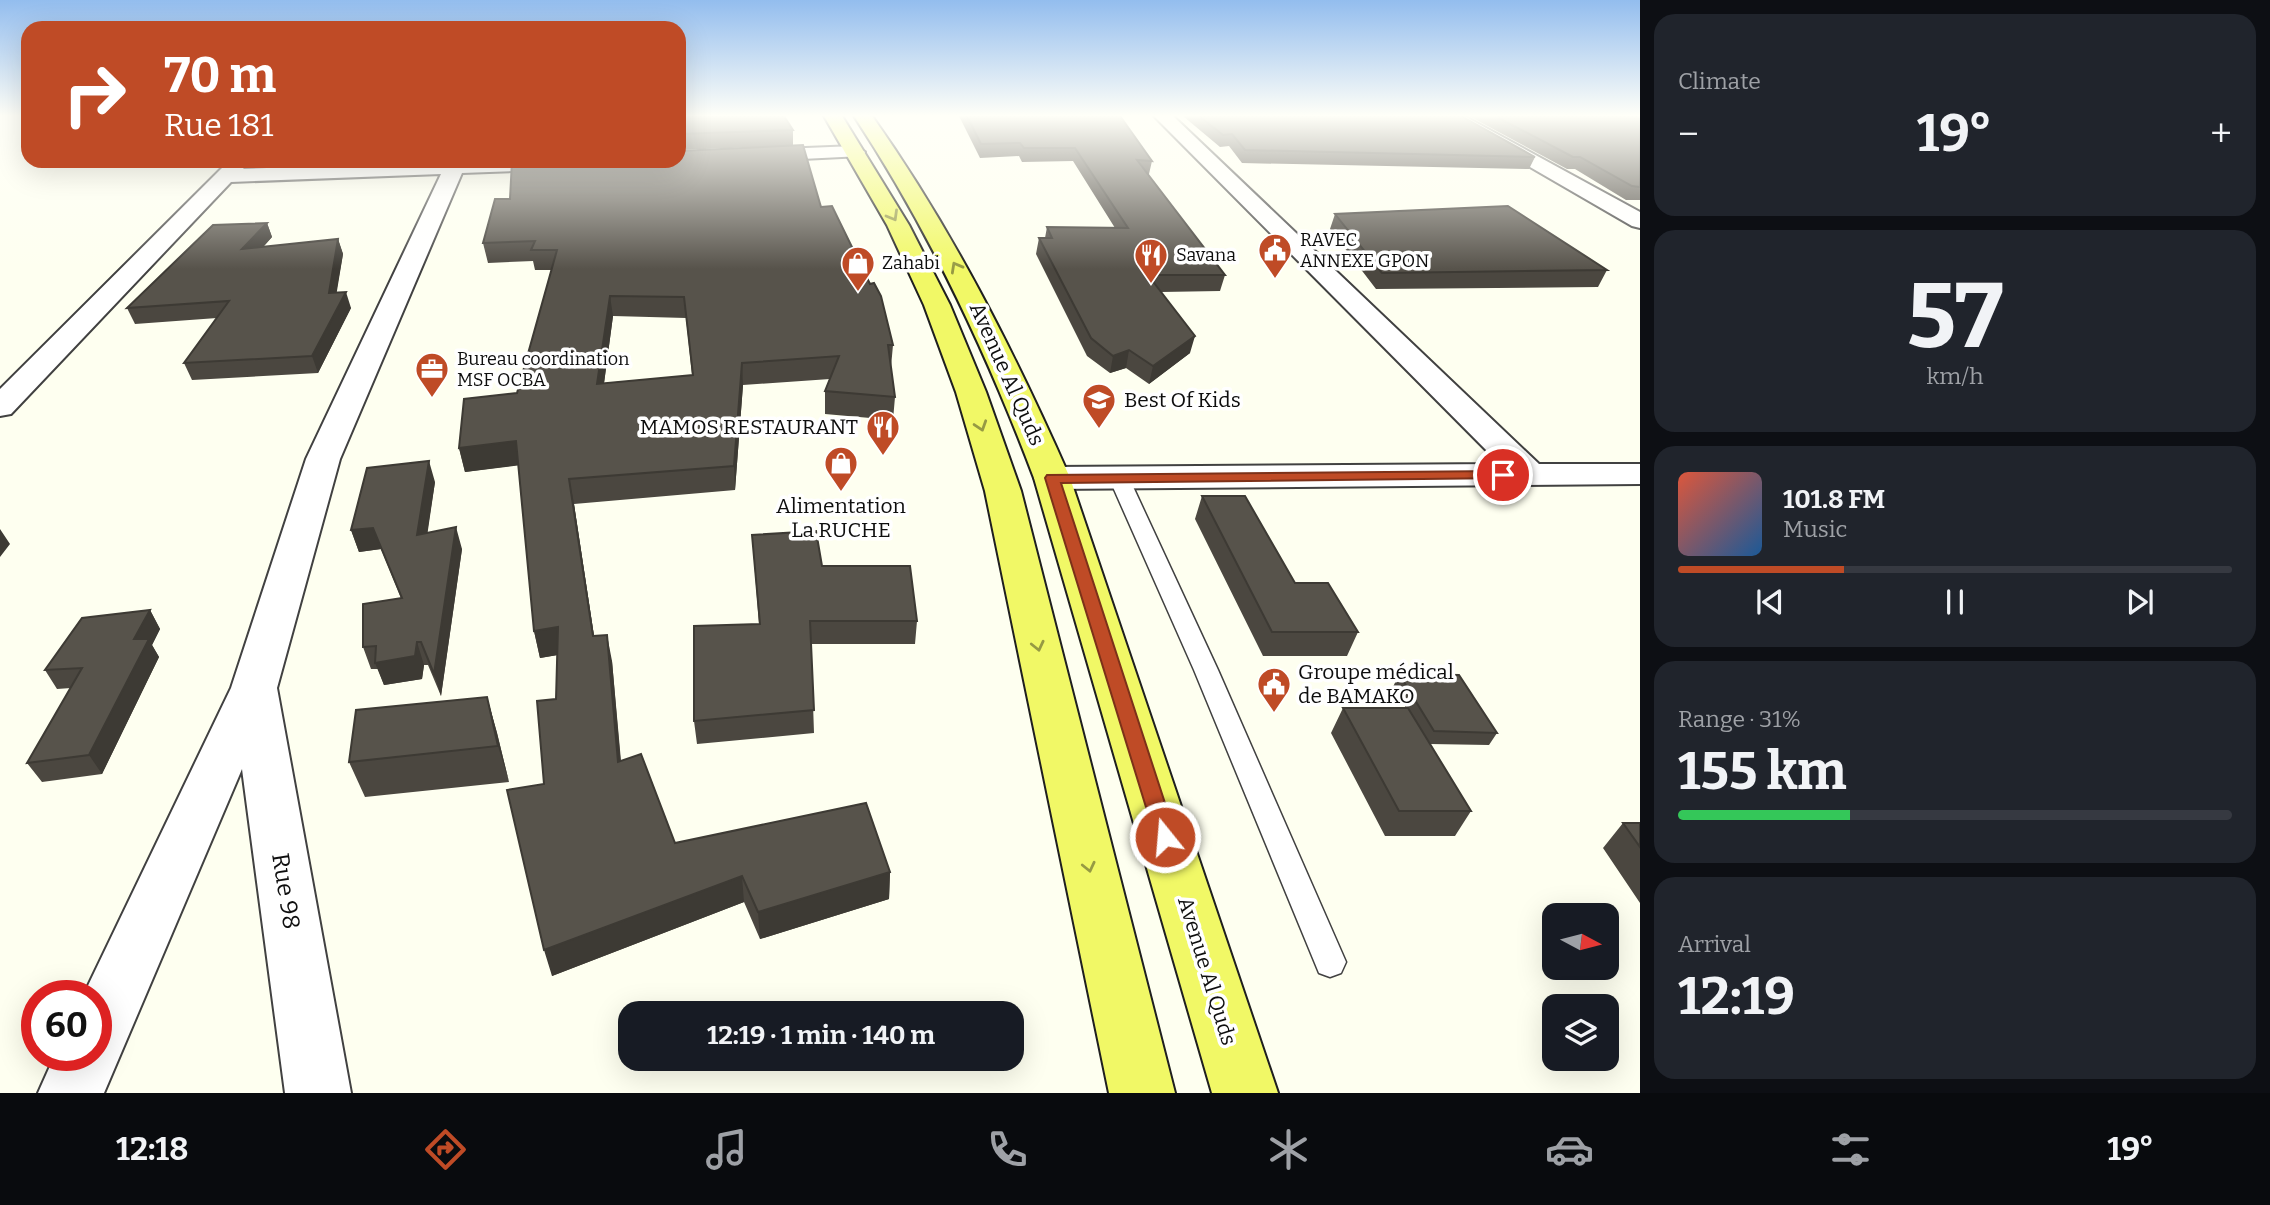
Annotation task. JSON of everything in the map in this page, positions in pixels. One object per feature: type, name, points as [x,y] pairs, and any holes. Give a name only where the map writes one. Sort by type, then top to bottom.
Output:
[{"type":"main road","name":"Avenue Al Quds","points":[[873,167],[937,304],[971,392],[1003,491],[1142,1093]]},
{"type":"main road","name":"Avenue Al Quds","points":[[886,167],[933,224],[976,302],[1017,390],[1052,478],[1245,1093]]},
{"type":"street","points":[[1215,167],[1530,475]]},
{"type":"street","points":[[1543,167],[1640,221]]},
{"type":"street","points":[[0,407],[232,168]]},
{"type":"street","points":[[112,1003],[254,688],[323,459],[454,168]]},
{"type":"street","points":[[1052,478],[1640,474]]},
{"type":"street","name":"Rue 98","points":[[254,688],[318,1093]]},
{"type":"street","points":[[71,1093],[81,1071]]},
{"type":"lane","points":[[1119,478],[1206,670],[1330,962]]},
{"type":"building","points":[[809,167],[821,207],[832,206],[870,284],[874,283],[881,296],[893,345],[888,345],[895,397],[825,391],[839,356],[742,363],[734,466],[569,479],[593,636],[607,635],[618,762],[641,754],[675,843],[866,803],[890,872],[758,912],[742,876],[544,950],[507,790],[544,784],[537,701],[556,699],[558,627],[534,631],[516,441],[459,448],[464,399],[517,393],[557,250],[531,250],[535,241],[483,243],[495,199],[510,199],[512,168]],"holes":[[[610,296],[684,297],[693,375],[597,384]]]},
{"type":"building","points":[[1088,167],[1142,167],[1225,275],[1148,275],[1195,336],[1153,366],[1129,350],[1113,356],[1091,338],[1039,238],[1052,238],[1047,227],[1128,228]]},
{"type":"building","points":[[1598,167],[1640,167],[1640,187],[1632,186]]},
{"type":"building","points":[[1508,206],[1607,270],[1382,273],[1335,214]]},
{"type":"building","points":[[267,223],[242,249],[338,239],[329,293],[346,292],[312,356],[184,363],[229,301],[127,308],[213,225]]},
{"type":"building","points":[[429,461],[417,535],[456,527],[434,674],[421,642],[417,642],[415,656],[375,663],[376,646],[363,647],[363,604],[402,598],[373,528],[351,530],[367,468]]},
{"type":"building","points":[[1202,496],[1245,496],[1295,583],[1328,583],[1358,632],[1272,632]]},
{"type":"building","points":[[816,531],[822,566],[910,566],[917,621],[810,621],[814,710],[694,721],[694,626],[760,624],[752,535]]},
{"type":"building","points":[[150,610],[134,639],[149,639],[89,755],[27,763],[82,668],[45,670],[82,618]]},
{"type":"building","points":[[1399,674],[1459,675],[1497,733],[1434,731]]},
{"type":"building","points":[[487,697],[498,746],[349,762],[356,710]]},
{"type":"building","points":[[1343,708],[1408,708],[1471,811],[1399,811]]},
{"type":"building","points":[[1623,823],[1640,823],[1640,847]]},
{"type":"place","name":"RAVEC ANNEXE GPON","points":[[1275,280]]},
{"type":"place","name":"Savana","points":[[1151,285]]},
{"type":"place","name":"Zahabi","points":[[858,293]]},
{"type":"place","name":"Bureau coordination MSF OCBA","points":[[432,399]]},
{"type":"place","name":"Best Of Kids","points":[[1099,430]]},
{"type":"place","name":"MAMOS RESTAURANT","points":[[883,457]]},
{"type":"place","name":"Alimentation La RUCHE","points":[[841,493]]},
{"type":"place","name":"Groupe médical de BAMAKO","points":[[1274,714]]},
{"type":"route","points":[[1165,837],[1052,478],[1503,475]]}]
